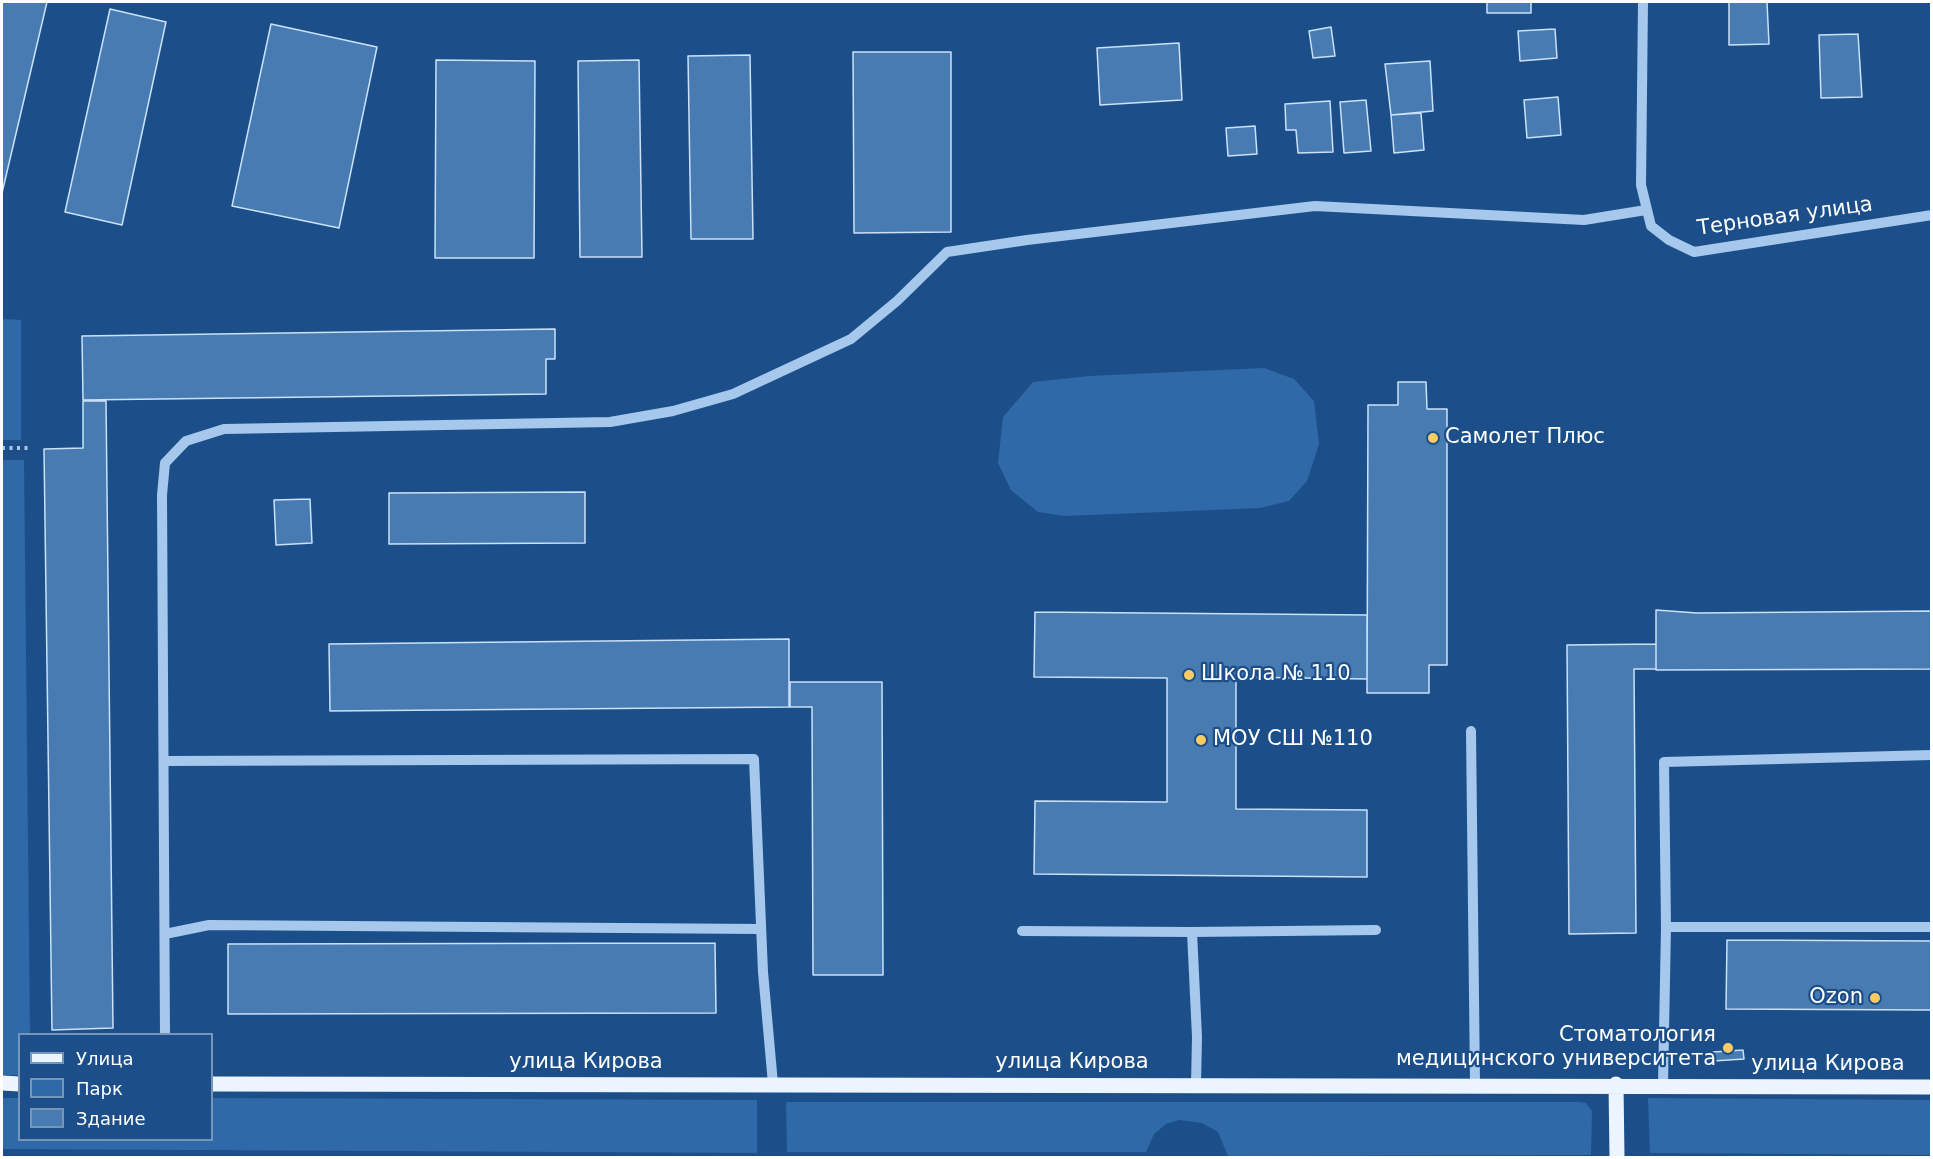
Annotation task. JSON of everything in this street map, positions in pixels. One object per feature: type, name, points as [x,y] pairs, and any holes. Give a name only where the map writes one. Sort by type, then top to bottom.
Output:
[{"type":"main road","points":[[2,1083],[18,1083]]},
{"type":"main road","name":"улица Кирова","points":[[213,1084],[1616,1084],[1932,1087]]},
{"type":"main road","points":[[1616,1084],[1617,1158]]},
{"type":"street","points":[[165,1033],[162,495],[165,463],[186,441],[224,429],[610,422],[672,411],[733,394],[851,339],[897,301],[947,252],[958,250],[1315,206],[1584,220],[1646,210],[1641,185],[1642,2]]},
{"type":"street","name":"Терновая улица","points":[[1646,210],[1651,226],[1669,240],[1694,252],[1932,215]]},
{"type":"street","points":[[1471,731],[1475,1084]]},
{"type":"street","points":[[1663,1085],[1666,927],[1664,762],[1932,755]]},
{"type":"street","points":[[164,761],[754,759],[761,929],[772,1084]]},
{"type":"street","points":[[165,934],[209,925],[761,929]]},
{"type":"street","points":[[1666,927],[1932,927]]},
{"type":"street","points":[[1022,931],[1376,930]]},
{"type":"street","points":[[1192,932],[1197,1037],[1196,1084]]},
{"type":"path","points":[[2,448],[30,448]]},
{"type":"green space","points":[[2,319],[21,320],[21,440],[2,440]]},
{"type":"green space","points":[[1264,368],[1294,379],[1314,401],[1319,444],[1307,481],[1289,501],[1260,508],[1065,516],[1038,512],[1011,490],[998,463],[1003,417],[1033,382],[1089,376]]},
{"type":"green space","points":[[2,460],[24,460],[30,1033],[18,1033],[18,1075],[2,1075]]},
{"type":"green space","points":[[2,1098],[18,1098],[18,1141],[213,1141],[213,1098],[757,1100],[757,1153],[2,1149]]},
{"type":"green space","points":[[1648,1098],[1931,1100],[1931,1155],[1650,1153]]},
{"type":"green space","points":[[786,1102],[1579,1102],[1586,1103],[1592,1111],[1591,1155],[1228,1156],[1218,1132],[1202,1123],[1179,1120],[1166,1124],[1154,1134],[1146,1152],[787,1152]]},
{"type":"building","points":[[2,2],[47,2],[2,193]]},
{"type":"building","points":[[1487,2],[1531,2],[1531,13],[1487,13]]},
{"type":"building","points":[[1729,2],[1767,2],[1769,44],[1729,45]]},
{"type":"building","points":[[110,9],[166,22],[122,225],[65,212]]},
{"type":"building","points":[[271,24],[377,47],[339,228],[232,206]]},
{"type":"building","points":[[1331,27],[1335,56],[1313,58],[1309,31]]},
{"type":"building","points":[[1555,29],[1557,58],[1520,61],[1518,31]]},
{"type":"building","points":[[1858,34],[1862,97],[1821,98],[1819,35]]},
{"type":"building","points":[[1179,43],[1182,100],[1100,105],[1097,48]]},
{"type":"building","points":[[853,52],[951,52],[951,232],[854,233]]},
{"type":"building","points":[[750,55],[753,239],[691,239],[688,56]]},
{"type":"building","points":[[436,60],[535,61],[534,258],[435,258]]},
{"type":"building","points":[[639,60],[642,257],[580,257],[578,61]]},
{"type":"building","points":[[1430,61],[1433,111],[1391,115],[1385,64]]},
{"type":"building","points":[[1558,97],[1561,135],[1527,138],[1524,100]]},
{"type":"building","points":[[1366,100],[1371,151],[1344,153],[1340,102]]},
{"type":"building","points":[[1330,101],[1333,152],[1298,153],[1296,130],[1286,130],[1285,104]]},
{"type":"building","points":[[1421,113],[1424,150],[1394,153],[1391,115]]},
{"type":"building","points":[[1255,126],[1257,154],[1228,156],[1226,128]]},
{"type":"building","points":[[555,329],[555,359],[546,359],[546,394],[83,400],[82,336]]},
{"type":"building","points":[[1398,382],[1426,382],[1427,409],[1447,409],[1447,665],[1429,665],[1429,693],[1367,693],[1368,405],[1398,405]]},
{"type":"building","points":[[83,401],[106,401],[113,1028],[52,1030],[44,449],[83,448]]},
{"type":"building","points":[[585,492],[585,543],[389,544],[389,493]]},
{"type":"building","points":[[310,499],[312,543],[276,545],[274,500]]},
{"type":"building","points":[[1656,610],[1697,613],[1932,611],[1932,669],[1656,670]]},
{"type":"building","name":"МОУ СШ №110","points":[[1035,612],[1367,615],[1367,679],[1236,677],[1236,809],[1367,810],[1367,877],[1034,874],[1035,801],[1167,802],[1167,678],[1034,677]]},
{"type":"building","points":[[789,639],[789,707],[330,711],[329,644]]},
{"type":"building","points":[[1656,644],[1656,669],[1634,669],[1636,933],[1569,934],[1567,645]]},
{"type":"building","points":[[790,682],[882,682],[883,975],[813,975],[812,707],[790,707]]},
{"type":"building","points":[[1727,940],[1932,941],[1932,1010],[1726,1009]]},
{"type":"building","points":[[715,943],[716,1013],[228,1014],[228,944]]},
{"type":"building","points":[[1743,1050],[1744,1059],[1713,1061],[1713,1052]]},
{"type":"place","name":"Самолет Плюс","points":[[1433,438]]},
{"type":"place","name":"Школа № 110","points":[[1189,675]]},
{"type":"place","name":"МОУ СШ №110","points":[[1201,740]]},
{"type":"place","name":"Ozon","points":[[1875,998]]},
{"type":"place","name":"Стоматология медицинского университета","points":[[1728,1048]]}]
